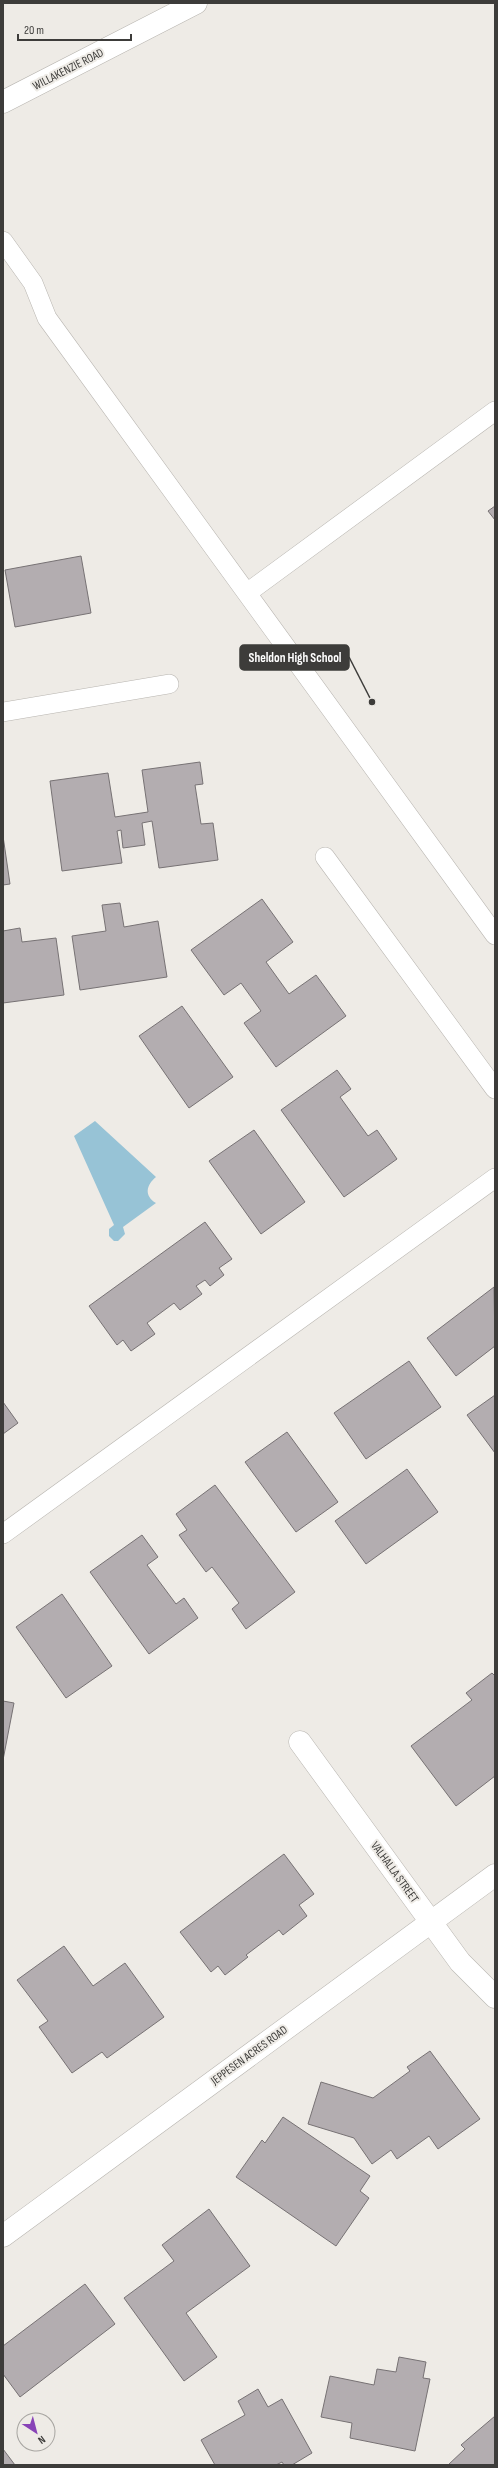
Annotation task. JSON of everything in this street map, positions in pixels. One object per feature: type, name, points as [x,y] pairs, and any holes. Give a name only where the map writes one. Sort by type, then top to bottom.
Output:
[{"type":"street","name":"WILLAKENZIE ROAD","points":[[3,102],[196,3]]},
{"type":"street","name":"VALHALLA STREET","points":[[300,1742],[460,1962],[495,1997]]},
{"type":"street","name":"JEPPESEN ACRES ROAD","points":[[3,2236],[495,1875]]},
{"type":"lane","points":[[3,241],[33,283],[47,318],[495,936]]},
{"type":"lane","points":[[247,593],[495,411]]},
{"type":"lane","points":[[3,712],[169,684]]},
{"type":"lane","points":[[325,857],[495,1089]]},
{"type":"lane","points":[[3,1534],[495,1178]]},
{"type":"water","points":[[95,1121],[156,1177],[148,1187],[148,1194],[156,1203],[123,1227],[125,1234],[118,1241],[114,1241],[109,1236],[109,1229],[114,1225],[74,1136]]},
{"type":"building","points":[[495,506],[495,520],[488,511]]},
{"type":"building","points":[[81,556],[91,613],[15,627],[5,570]]},
{"type":"building","points":[[200,762],[203,784],[195,785],[201,824],[213,823],[218,860],[159,868],[152,821],[142,823],[145,845],[123,848],[121,830],[117,831],[122,863],[62,871],[50,781],[108,773],[115,817],[148,812],[142,770]]},
{"type":"building","points":[[3,836],[10,884],[3,885]]},
{"type":"building","points":[[262,899],[293,942],[266,962],[289,994],[316,975],[346,1016],[276,1067],[244,1023],[261,1011],[241,983],[224,995],[191,950]]},
{"type":"building","points":[[120,903],[124,927],[158,921],[167,977],[80,990],[72,936],[106,931],[102,905]]},
{"type":"building","points":[[20,928],[22,942],[56,938],[64,995],[3,1003],[3,931]]},
{"type":"building","points":[[182,1006],[233,1077],[189,1108],[139,1036]]},
{"type":"building","points":[[337,1070],[351,1089],[340,1097],[368,1136],[377,1130],[397,1159],[344,1197],[281,1110]]},
{"type":"building","points":[[254,1130],[305,1202],[261,1234],[209,1161]]},
{"type":"building","points":[[205,1222],[232,1259],[219,1268],[224,1275],[210,1286],[205,1280],[196,1286],[202,1294],[180,1310],[174,1303],[147,1323],[155,1334],[131,1351],[123,1340],[117,1345],[89,1306]]},
{"type":"building","points":[[494,1287],[495,1346],[456,1376],[427,1338]]},
{"type":"building","points":[[409,1361],[441,1407],[366,1459],[334,1413]]},
{"type":"building","points":[[495,1395],[495,1453],[467,1415]]},
{"type":"building","points":[[3,1402],[18,1423],[3,1434]]},
{"type":"building","points":[[287,1432],[338,1502],[296,1532],[245,1462]]},
{"type":"building","points":[[407,1469],[438,1512],[366,1564],[335,1521]]},
{"type":"building","points":[[215,1485],[295,1592],[246,1629],[232,1609],[239,1603],[212,1567],[206,1572],[179,1535],[187,1530],[176,1514]]},
{"type":"building","points":[[142,1535],[158,1557],[147,1565],[176,1604],[184,1598],[198,1618],[149,1654],[90,1572]]},
{"type":"building","points":[[62,1594],[112,1666],[66,1698],[16,1627]]},
{"type":"building","points":[[492,1673],[495,1676],[495,1776],[456,1806],[411,1746],[472,1700],[466,1693]]},
{"type":"building","points":[[3,1701],[14,1703],[3,1760]]},
{"type":"building","points":[[284,1854],[314,1894],[299,1905],[307,1916],[283,1935],[279,1930],[246,1955],[248,1957],[225,1975],[218,1966],[211,1972],[180,1932]]},
{"type":"building","points":[[64,1946],[93,1986],[125,1963],[164,2017],[107,2058],[102,2052],[72,2073],[39,2027],[48,2021],[17,1980]]},
{"type":"building","points":[[430,2051],[480,2119],[438,2149],[429,2136],[397,2159],[391,2150],[372,2164],[354,2138],[308,2124],[321,2082],[373,2098],[410,2071],[407,2067]]},
{"type":"building","points":[[283,2117],[370,2176],[360,2191],[369,2198],[336,2246],[236,2177],[262,2140],[265,2143]]},
{"type":"building","points":[[209,2209],[250,2266],[186,2313],[217,2357],[184,2381],[124,2298],[174,2261],[162,2245]]},
{"type":"building","points":[[85,2284],[115,2324],[20,2397],[3,2374],[3,2346]]},
{"type":"building","points":[[399,2357],[426,2362],[423,2378],[430,2379],[415,2451],[350,2438],[352,2423],[321,2417],[330,2376],[374,2385],[377,2369],[396,2372]]},
{"type":"building","points":[[258,2389],[268,2407],[282,2399],[312,2453],[292,2465],[284,2465],[282,2462],[276,2465],[215,2465],[201,2440],[245,2415],[238,2401]]},
{"type":"building","points":[[495,2416],[495,2465],[448,2465],[465,2449],[461,2445]]},
{"type":"building","points":[[3,2449],[15,2465],[3,2465]]},
{"type":"place","name":"Sheldon High School","points":[[372,702]]}]
